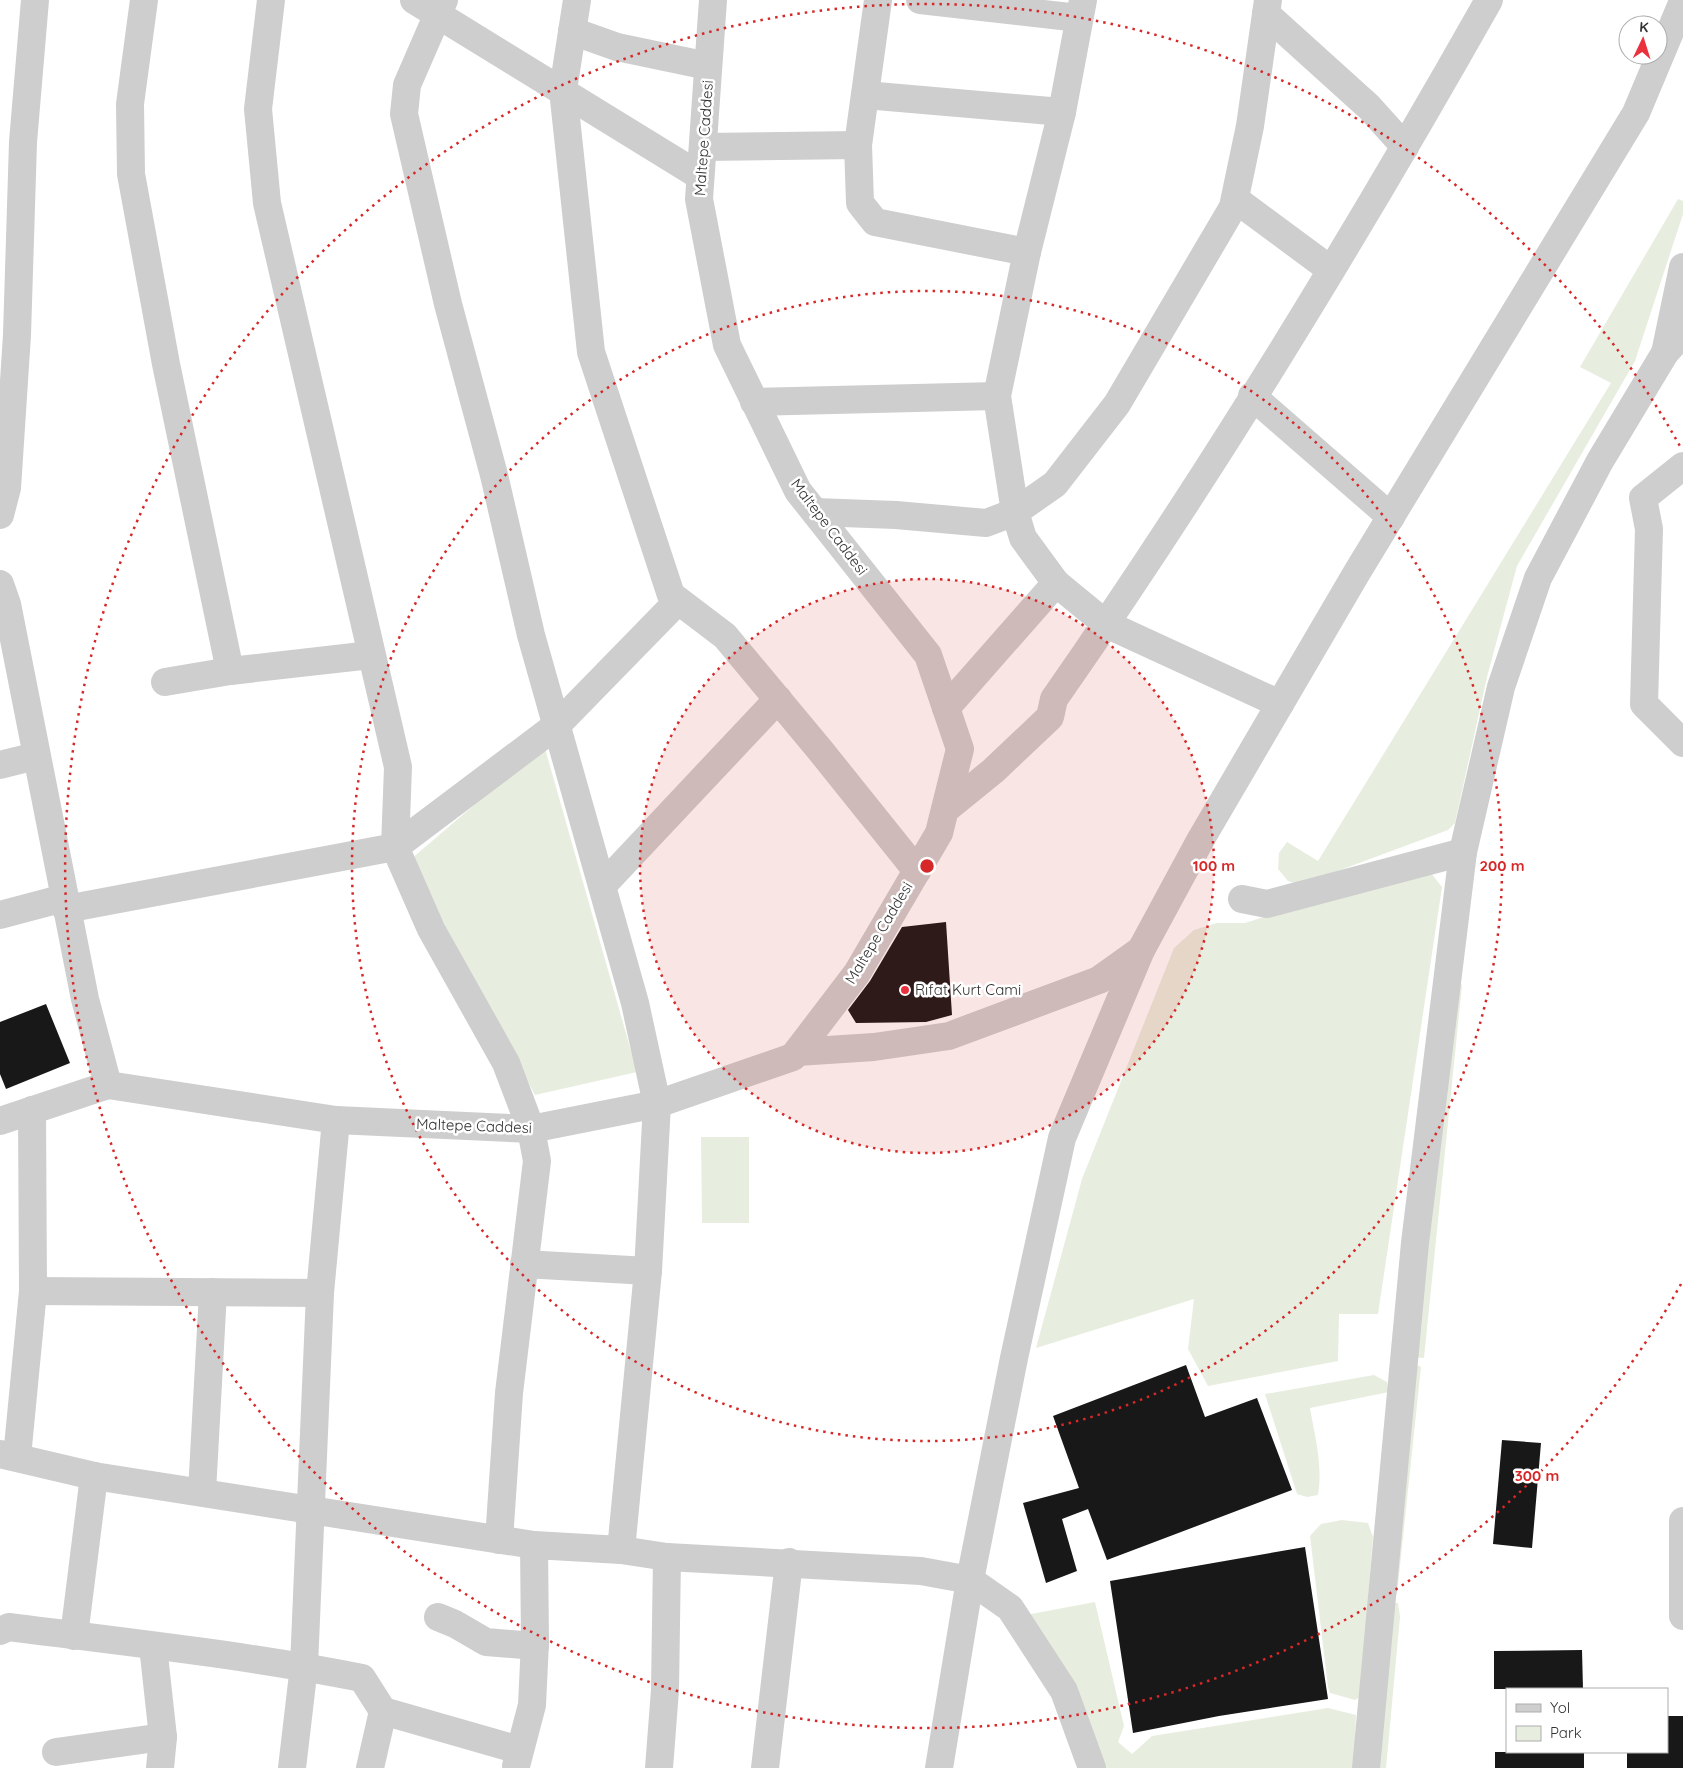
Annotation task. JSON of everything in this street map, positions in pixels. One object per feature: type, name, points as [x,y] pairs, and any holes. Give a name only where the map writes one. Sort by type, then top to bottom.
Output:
[{"type":"street","points":[[0,515],[7,488],[17,335],[23,142],[35,0]]},
{"type":"street","points":[[144,0],[130,104],[132,174],[166,364],[230,671]]},
{"type":"street","points":[[271,0],[258,109],[267,202],[398,767],[395,847],[431,929],[506,1063],[531,1130],[536,1162],[509,1393],[499,1540]]},
{"type":"street","points":[[414,0],[441,8],[563,90],[700,176]]},
{"type":"street","points":[[577,0],[563,90],[591,352],[671,595],[725,636],[917,871]]},
{"type":"street","name":"Maltepe Caddesi","points":[[0,1121],[108,1085],[336,1120],[531,1130],[656,1104],[793,1057],[857,972],[939,833],[960,748],[928,655],[798,491],[727,345],[699,199],[713,0]]},
{"type":"street","points":[[878,0],[858,145],[860,203],[875,222],[1027,252]]},
{"type":"street","points":[[920,0],[1081,9],[1062,112],[1027,252],[997,396],[1015,512],[1023,538],[1056,582],[1106,624],[1280,704]]},
{"type":"street","points":[[939,1768],[970,1580],[1014,1358],[1062,1138],[1141,950],[1201,839],[1280,704],[1636,113],[1683,0]]},
{"type":"street","points":[[945,810],[993,771],[1050,717],[1054,699],[1173,524],[1331,270],[1405,147],[1480,4]]},
{"type":"street","points":[[1267,7],[1369,107],[1405,147]]},
{"type":"street","points":[[815,512],[896,515],[986,523],[1015,512],[1055,484],[1117,404],[1233,207],[1250,126],[1267,7]]},
{"type":"street","points":[[441,8],[407,85],[404,114],[448,304],[494,475],[531,635],[635,1003],[656,1104],[648,1271],[621,1550]]},
{"type":"street","points":[[572,31],[617,47],[708,66]]},
{"type":"street","points":[[865,95],[1062,112]]},
{"type":"street","points":[[702,147],[858,145]]},
{"type":"street","points":[[1235,200],[1331,270]]},
{"type":"street","points":[[1665,353],[1683,266]]},
{"type":"street","points":[[1366,1768],[1415,1243],[1463,852],[1501,687],[1538,578],[1600,461],[1665,353],[1683,333]]},
{"type":"street","points":[[754,402],[997,396]]},
{"type":"street","points":[[1252,396],[1391,517]]},
{"type":"street","points":[[1683,466],[1643,498],[1649,529],[1644,704],[1683,743]]},
{"type":"street","points":[[946,708],[1056,582]]},
{"type":"street","points":[[0,584],[5,623],[36,756],[84,999],[108,1085]]},
{"type":"street","points":[[0,915],[395,847],[557,726],[678,601]]},
{"type":"street","points":[[165,682],[230,671],[371,655]]},
{"type":"street","points":[[602,885],[778,699]]},
{"type":"street","points":[[0,765],[36,756]]},
{"type":"street","points":[[1242,899],[1267,904],[1463,852]]},
{"type":"street","points":[[797,1052],[874,1047],[949,1036],[1099,980],[1141,950]]},
{"type":"street","points":[[32,1110],[34,1291],[9,1455],[94,1476],[310,1508],[398,1525],[534,1545],[621,1550],[667,1556],[789,1562],[921,1572],[970,1580],[1010,1608],[1064,1691],[1092,1768]]},
{"type":"street","points":[[292,1768],[304,1666],[320,1293],[336,1120]]},
{"type":"street","points":[[524,1264],[648,1271]]},
{"type":"street","points":[[34,1291],[320,1293]]},
{"type":"street","points":[[202,1492],[213,1292]]},
{"type":"street","points":[[74,1636],[94,1476]]},
{"type":"street","points":[[1683,1521],[1683,1616]]},
{"type":"street","points":[[0,1631],[8,1627],[304,1666],[362,1678],[383,1711],[517,1759],[532,1705],[535,1646],[534,1545]]},
{"type":"street","points":[[659,1768],[665,1690],[667,1556]]},
{"type":"street","points":[[765,1768],[789,1562]]},
{"type":"street","points":[[438,1617],[455,1624],[486,1642],[535,1646]]},
{"type":"street","points":[[153,1646],[162,1738],[160,1768]]},
{"type":"street","points":[[370,1768],[383,1711]]},
{"type":"street","points":[[56,1752],[162,1738]]},
{"type":"green space","points":[[1678,199],[1683,201],[1683,214],[1635,361],[1517,566],[1487,677],[1455,823],[1448,830],[1300,885],[1288,881],[1278,869],[1279,853],[1287,842],[1318,861],[1611,383],[1580,367]]},
{"type":"green space","points":[[544,745],[637,1072],[535,1095],[410,860]]},
{"type":"green space","points":[[1431,873],[1442,887],[1378,1314],[1339,1314],[1338,1361],[1208,1386],[1188,1349],[1194,1299],[1036,1348],[1082,1179],[1174,948],[1194,930],[1217,923],[1245,923],[1398,875]]},
{"type":"green space","points":[[1457,983],[1462,985],[1424,1358],[1412,1357]]},
{"type":"green space","points":[[701,1137],[749,1137],[749,1223],[702,1223]]},
{"type":"green space","points":[[1415,1364],[1421,1367],[1397,1594],[1392,1597]]},
{"type":"green space","points":[[1374,1375],[1387,1382],[1389,1392],[1310,1408],[1319,1462],[1318,1495],[1307,1497],[1297,1494],[1265,1394]]},
{"type":"green space","points":[[1342,1520],[1368,1523],[1373,1537],[1360,1697],[1355,1700],[1330,1693],[1328,1687],[1310,1536],[1321,1524]]},
{"type":"green space","points":[[1095,1602],[1124,1726],[1118,1742],[1132,1754],[1152,1736],[1328,1708],[1356,1715],[1354,1768],[1102,1768],[1026,1615]]},
{"type":"green space","points":[[1386,1602],[1398,1603],[1400,1617],[1386,1768],[1373,1768]]},
{"type":"building","name":"Rıfat Kurt Cami","points":[[946,922],[952,1015],[926,1022],[856,1023],[848,1010],[870,981],[902,927]]},
{"type":"building","points":[[46,1004],[70,1063],[6,1089],[0,1074],[0,1022]]},
{"type":"building","points":[[1186,1365],[1205,1417],[1257,1398],[1292,1490],[1107,1560],[1088,1509],[1062,1519],[1077,1571],[1046,1583],[1023,1503],[1079,1488],[1053,1416]]},
{"type":"building","points":[[1502,1440],[1541,1443],[1532,1548],[1493,1544]]},
{"type":"building","points":[[1305,1547],[1328,1699],[1219,1716],[1133,1733],[1110,1581]]},
{"type":"building","points":[[1582,1650],[1583,1688],[1494,1689],[1494,1651]]},
{"type":"building","points":[[1668,1716],[1683,1716],[1683,1768],[1627,1768],[1627,1753],[1668,1753]]},
{"type":"building","points":[[1495,1752],[1584,1753],[1584,1768],[1495,1768]]},
{"type":"place","name":"Rıfat Kurt Cami","points":[[905,990]]}]
